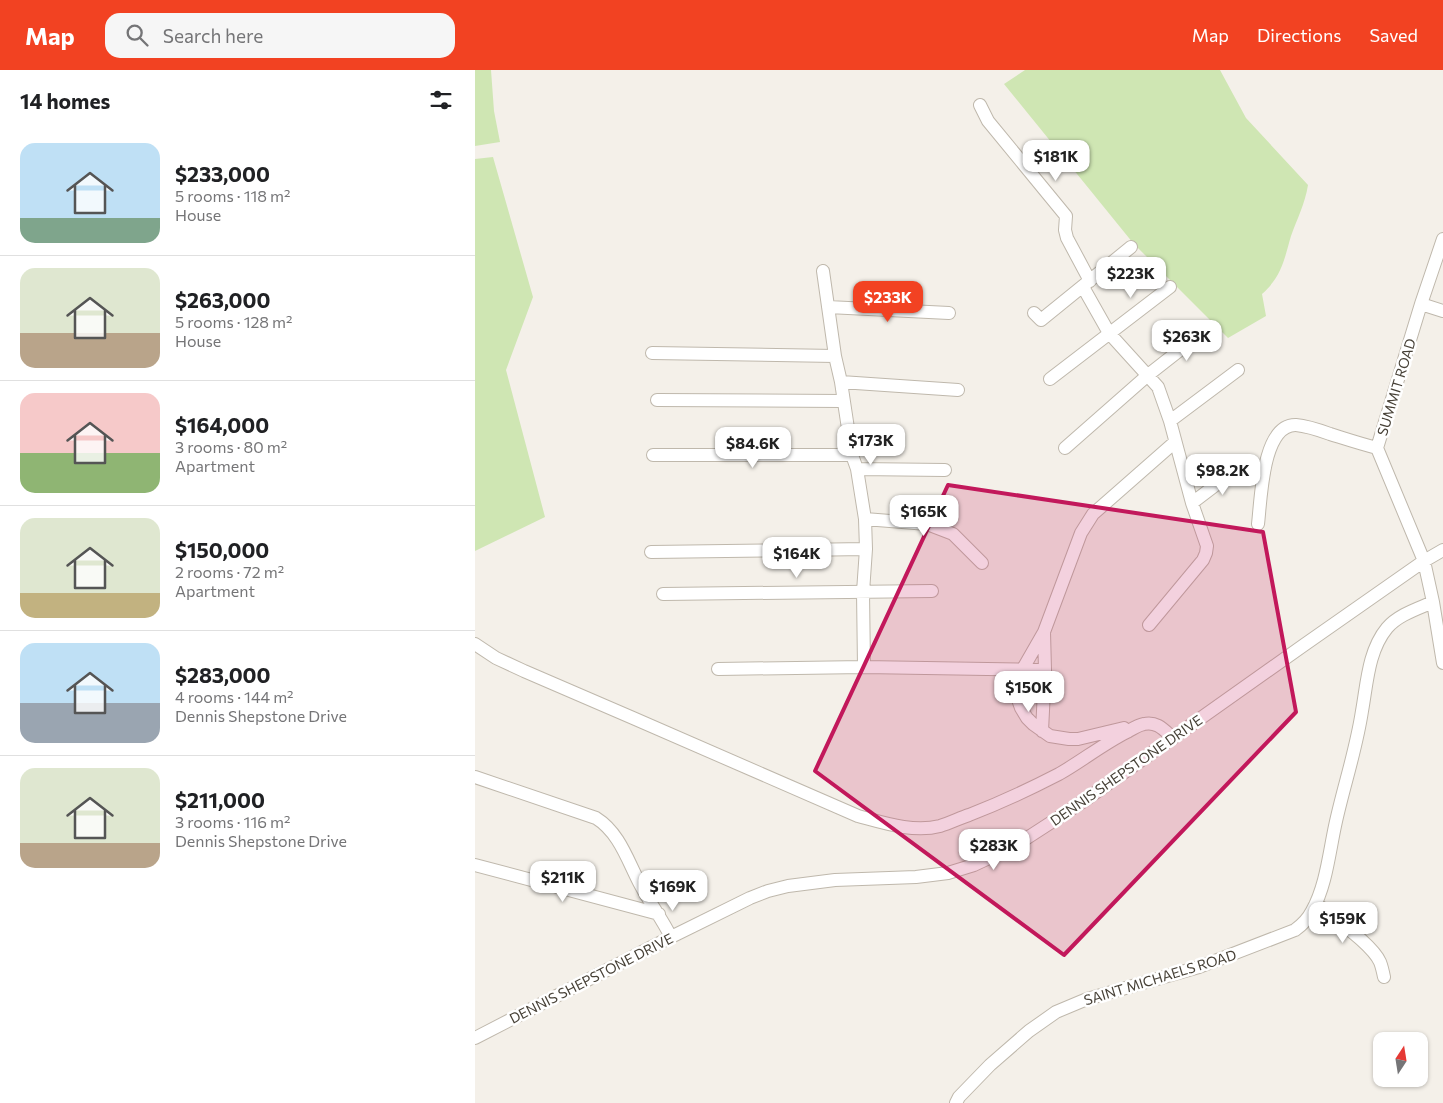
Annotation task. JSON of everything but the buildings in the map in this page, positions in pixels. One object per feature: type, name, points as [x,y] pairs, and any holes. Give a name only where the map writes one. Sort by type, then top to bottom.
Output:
[{"type":"street","points":[[979,105],[988,121],[1066,216],[1065,230],[1067,238],[1109,333],[1158,387],[1170,421],[1192,502],[1207,546],[1203,560],[1149,625]]},
{"type":"street","name":"SUMMIT ROAD","points":[[1443,239],[1377,448],[1424,561],[1443,663]]},
{"type":"street","points":[[1034,313],[1041,320],[1131,247]]},
{"type":"street","points":[[823,271],[835,356],[865,519],[866,549],[863,592],[864,667]]},
{"type":"street","points":[[1050,379],[1170,287]]},
{"type":"street","points":[[1421,304],[1443,311]]},
{"type":"street","points":[[829,306],[949,313]]},
{"type":"street","points":[[1065,448],[1148,375],[1208,328]]},
{"type":"street","points":[[652,353],[835,356]]},
{"type":"street","points":[[1170,421],[1238,370]]},
{"type":"street","points":[[841,382],[958,390]]},
{"type":"street","points":[[657,400],[843,401]]},
{"type":"street","points":[[1258,524],[1265,467],[1271,444],[1277,434],[1287,426],[1308,427],[1377,448]]},
{"type":"street","points":[[1173,738],[1159,726],[1153,724],[1140,725],[1078,739],[1050,736],[1027,718],[1016,694],[1017,679],[1044,632],[1081,533],[1093,514],[1175,442]]},
{"type":"street","points":[[653,455],[852,455]]},
{"type":"street","points":[[1192,502],[1238,468]]},
{"type":"street","points":[[857,470],[945,470]]},
{"type":"street","points":[[865,519],[927,524],[953,534],[982,563]]},
{"type":"street","points":[[651,552],[866,549]]},
{"type":"street","name":"DENNIS SHEPSTONE DRIVE","points":[[475,1038],[750,898],[788,886],[835,880],[916,877],[948,873],[974,865],[1004,851],[1081,803],[1424,561],[1443,550]]},
{"type":"street","points":[[663,594],[932,591]]},
{"type":"street","name":"SAINT MICHAELS ROAD","points":[[956,1103],[959,1097],[990,1065],[1029,1031],[1056,1012],[1087,999],[1199,967],[1295,930],[1306,921],[1316,903],[1324,876],[1335,825],[1354,755],[1363,712],[1367,676],[1376,647],[1387,628],[1399,618],[1433,602]]},
{"type":"street","points":[[1042,731],[1045,670],[1044,632]]},
{"type":"street","points":[[475,644],[496,658],[524,671],[858,816],[887,824],[915,828],[941,826],[998,803],[1059,773],[1140,725]]},
{"type":"street","points":[[719,669],[864,667],[1045,670]]},
{"type":"street","points":[[475,777],[597,818],[602,822],[616,836],[642,887],[671,937]]},
{"type":"street","points":[[475,865],[659,914]]},
{"type":"street","points":[[1316,903],[1375,954],[1380,962],[1384,977]]},
{"type":"highlighted area","points":[[948,485],[1263,532],[1296,712],[1064,955],[815,771]]},
{"type":"green space","points":[[475,70],[491,70],[494,111],[500,142],[475,146]]},
{"type":"green space","points":[[1025,70],[1220,70],[1246,118],[1308,185],[1284,260],[1274,281],[1262,294],[1266,316],[1228,338],[1133,243],[1004,84]]},
{"type":"green space","points":[[493,157],[533,297],[506,370],[545,517],[475,551],[475,159]]}]
